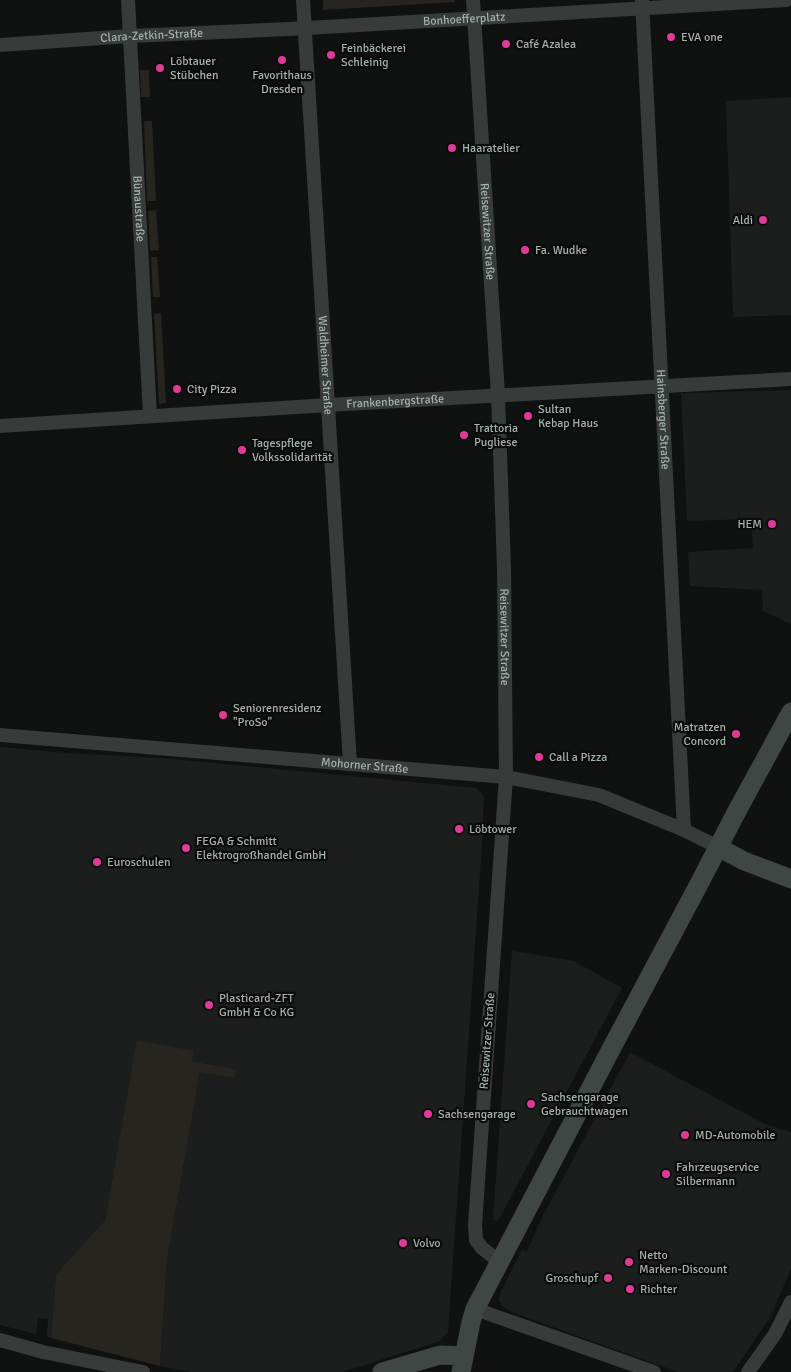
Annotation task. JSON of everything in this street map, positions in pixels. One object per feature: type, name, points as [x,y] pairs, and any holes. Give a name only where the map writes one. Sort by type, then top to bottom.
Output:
[{"type":"main road","points":[[382,1372],[440,1355],[462,1364],[471,1322],[476,1309],[608,1053],[791,712]]},
{"type":"main road","points":[[718,847],[744,861],[791,879]]},
{"type":"street","name":"Bünaustraße","points":[[128,0],[150,416]]},
{"type":"street","points":[[303,0],[305,28]]},
{"type":"street","name":"Reisewitzer Straße","points":[[473,0],[498,395],[504,568],[506,777],[475,1225],[476,1240],[482,1248],[500,1262]]},
{"type":"street","name":"Bonhoefferplatz","points":[[305,28],[474,18],[642,4],[786,0]]},
{"type":"street","name":"Hainsberger Straße","points":[[642,4],[684,830]]},
{"type":"street","name":"Clara-Zetkin-Straße","points":[[0,45],[130,36],[305,28]]},
{"type":"street","name":"Waldheimer Straße","points":[[305,28],[350,764]]},
{"type":"street","name":"Frankenbergstraße","points":[[0,426],[328,405],[791,379]]},
{"type":"street","name":"Mohorner Straße","points":[[0,735],[506,777],[599,795],[684,830],[718,847]]},
{"type":"street","points":[[748,1372],[775,1334],[791,1302]]},
{"type":"street","points":[[476,1309],[654,1372]]},
{"type":"street","points":[[0,1340],[43,1352],[142,1372]]},
{"type":"shaded area","points":[[323,0],[455,0],[455,2],[323,10]]},
{"type":"shaded area","points":[[140,70],[149,70],[150,97],[141,97]]},
{"type":"shaded area","points":[[791,97],[791,315],[733,317],[726,101]]},
{"type":"shaded area","points":[[144,121],[152,121],[156,201],[147,201]]},
{"type":"shaded area","points":[[156,210],[159,250],[150,251],[148,211]]},
{"type":"shaded area","points":[[151,257],[157,257],[160,297],[153,297]]},
{"type":"shaded area","points":[[161,313],[166,403],[159,404],[154,314]]},
{"type":"shaded area","points":[[791,390],[791,624],[763,611],[762,590],[690,586],[688,552],[753,548],[751,519],[687,521],[681,393]]},
{"type":"shaded area","points":[[0,747],[162,758],[477,788],[484,797],[448,1332],[440,1341],[343,1372],[191,1372],[160,1366],[167,1259],[200,1071],[235,1078],[236,1069],[192,1061],[194,1051],[117,1153],[105,1220],[56,1274],[51,1338],[47,1337],[48,1319],[38,1318],[36,1334],[0,1325]]},
{"type":"shaded area","name":"Sachsengarage Gebrauchtwagen","points":[[512,951],[574,961],[622,988],[498,1221],[493,1220]]},
{"type":"shaded area","points":[[137,1040],[194,1051],[192,1061],[236,1069],[235,1078],[200,1072],[167,1259],[160,1366],[51,1338],[56,1274],[105,1220]]},
{"type":"shaded area","points":[[630,1052],[767,1125],[791,1132],[791,1269],[771,1316],[733,1372],[678,1372],[511,1312],[502,1306],[499,1300],[500,1294],[522,1249],[527,1251],[543,1216]]},
{"type":"place","name":"EVA one","points":[[671,37]]},
{"type":"place","name":"Café Azalea","points":[[506,44]]},
{"type":"place","name":"Feinbäckerei Schleinig","points":[[331,55]]},
{"type":"place","name":"Favorithaus Dresden","points":[[282,60]]},
{"type":"place","name":"Löbtauer Stübchen","points":[[160,68]]},
{"type":"place","name":"Haaratelier","points":[[452,148]]},
{"type":"place","name":"Aldi","points":[[763,220]]},
{"type":"place","name":"Fa. Wudke","points":[[525,250]]},
{"type":"place","name":"City Pizza","points":[[177,389]]},
{"type":"place","name":"Sultan Kebap Haus","points":[[528,416]]},
{"type":"place","name":"Trattoria Pugliese","points":[[464,435]]},
{"type":"place","name":"Tagespflege Volkssolidarität","points":[[242,450]]},
{"type":"place","name":"HEM","points":[[772,524]]},
{"type":"place","name":"Seniorenresidenz \"ProSo\"","points":[[223,715]]},
{"type":"place","name":"Matratzen Concord","points":[[736,734]]},
{"type":"place","name":"Call a Pizza","points":[[539,757]]},
{"type":"place","name":"Löbtower","points":[[459,829]]},
{"type":"place","name":"FEGA & Schmitt Elektrogroßhandel GmbH","points":[[186,848]]},
{"type":"place","name":"Euroschulen","points":[[97,862]]},
{"type":"place","name":"Plasticard-ZFT GmbH & Co KG","points":[[209,1005]]},
{"type":"place","name":"Sachsengarage Gebrauchtwagen","points":[[531,1104]]},
{"type":"place","name":"Sachsengarage","points":[[428,1114]]},
{"type":"place","name":"MD-Automobile","points":[[685,1135]]},
{"type":"place","name":"Fahrzeugservice Silbermann","points":[[666,1174]]},
{"type":"place","name":"Volvo","points":[[403,1243]]},
{"type":"place","name":"Netto Marken-Discount","points":[[629,1262]]},
{"type":"place","name":"Groschupf","points":[[608,1278]]},
{"type":"place","name":"Richter","points":[[630,1289]]}]
